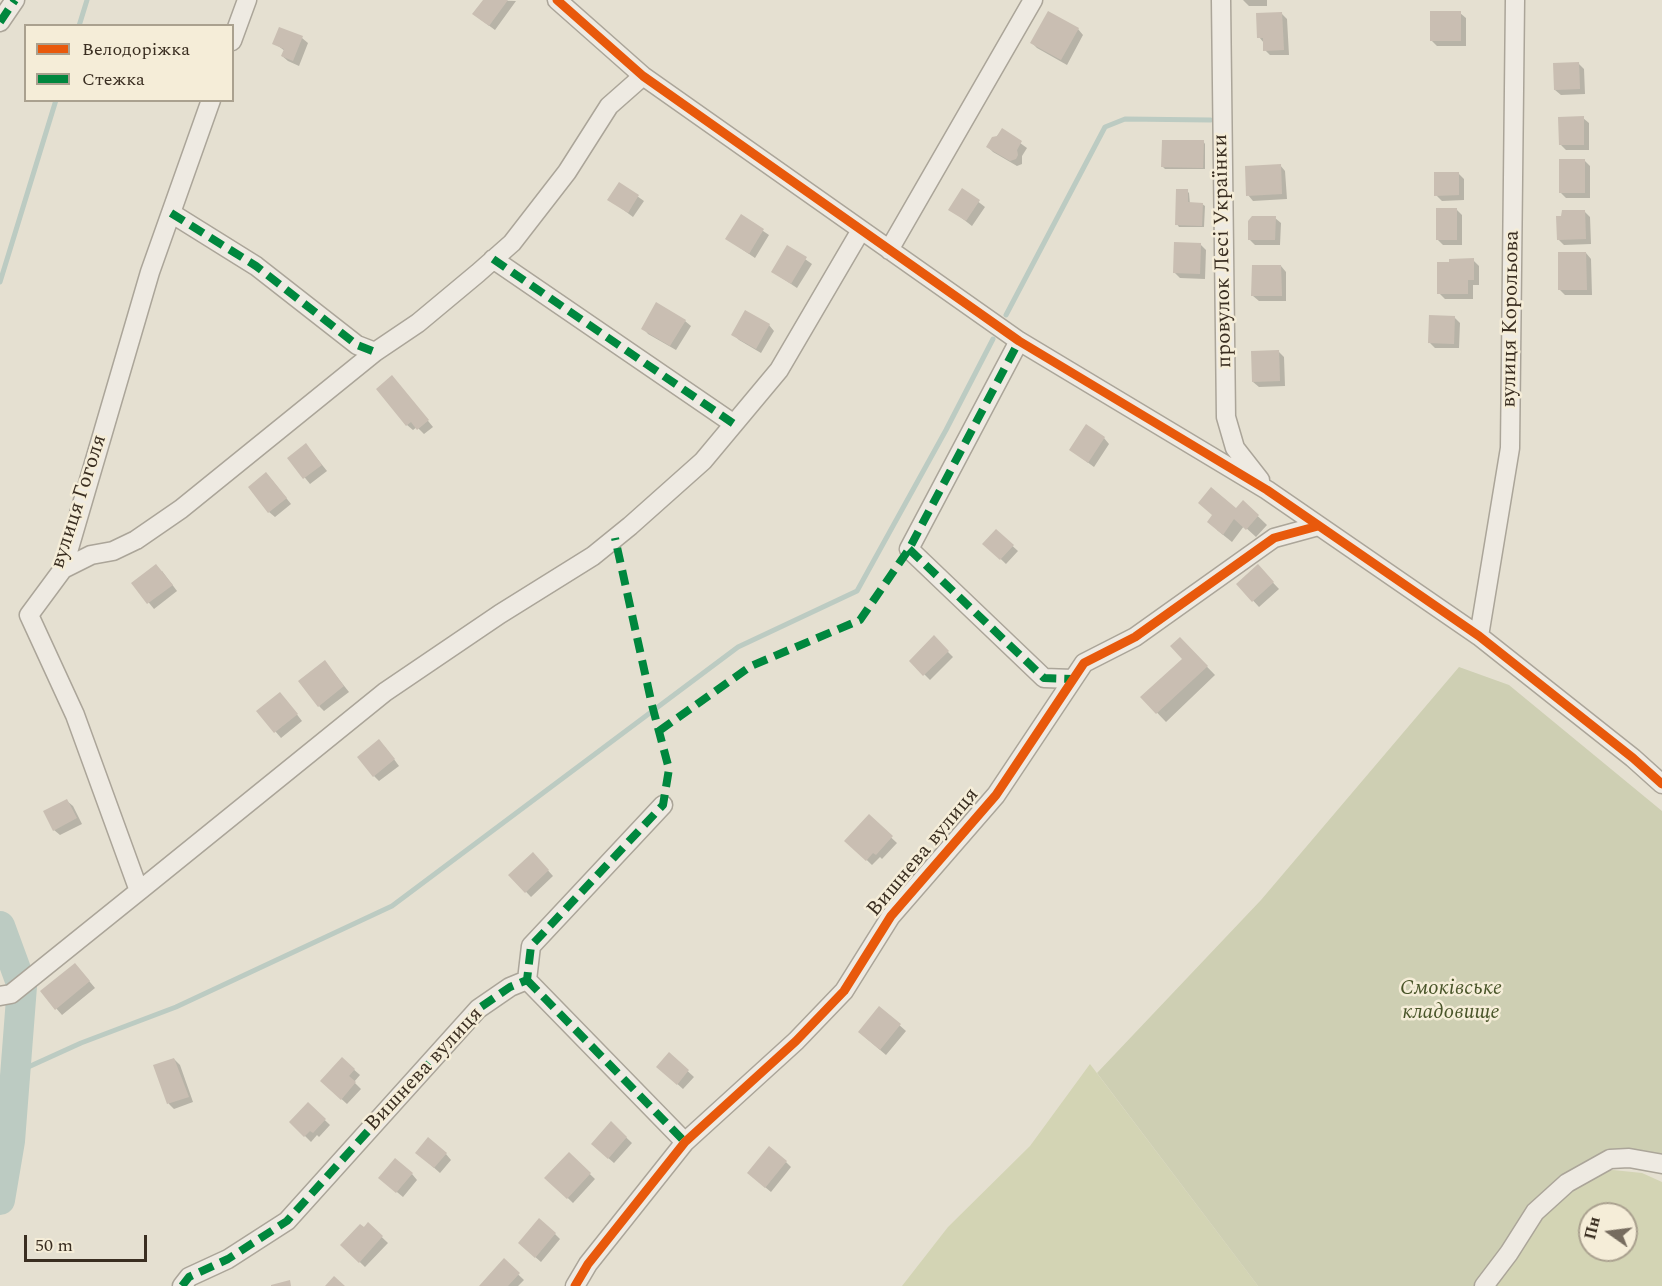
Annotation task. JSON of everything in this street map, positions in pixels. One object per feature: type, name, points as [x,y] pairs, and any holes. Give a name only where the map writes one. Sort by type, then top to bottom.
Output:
[{"type":"street","points":[[0,22],[15,0]]},
{"type":"street","points":[[234,36],[247,0]]},
{"type":"street","points":[[557,0],[643,76],[1019,341],[1267,490],[1479,636],[1633,758],[1662,784]]},
{"type":"street","points":[[890,250],[1033,0]]},
{"type":"street","name":"провулок Лесі Українки","points":[[1221,0],[1226,417],[1235,448],[1267,490]]},
{"type":"street","name":"вулиця Корольова","points":[[1479,636],[1510,448],[1515,0]]},
{"type":"street","points":[[63,569],[91,555],[113,551],[136,540],[181,509],[375,352],[418,323],[494,259],[512,243],[567,172],[609,106],[643,76]]},
{"type":"street","name":"вулиця Гоголя","points":[[139,891],[75,715],[28,615],[63,569],[150,272],[210,102]]},
{"type":"street","points":[[171,213],[256,266],[357,345],[375,352]]},
{"type":"street","points":[[0,996],[11,994],[29,981],[386,692],[500,614],[593,556],[630,526],[703,461],[779,370],[861,230]]},
{"type":"street","points":[[494,259],[734,424]]},
{"type":"street","points":[[1019,341],[909,549],[1044,678],[1074,679]]},
{"type":"street","name":"Вишнева вулиця","points":[[575,1286],[588,1264],[685,1142],[796,1041],[843,991],[891,916],[996,795],[1084,663],[1135,637],[1274,538],[1318,526]]},
{"type":"street","points":[[663,805],[531,946],[527,980],[685,1142]]},
{"type":"street","name":"Вишнева вулиця","points":[[182,1286],[189,1277],[228,1259],[287,1221],[478,1009],[510,987],[527,980]]},
{"type":"street","points":[[1484,1286],[1509,1253],[1535,1212],[1567,1183],[1610,1159],[1629,1158],[1662,1164]]},
{"type":"green space","name":"Смоківське кладовище","points":[[1459,667],[1509,685],[1662,811],[1662,1160],[1613,1151],[1539,1197],[1480,1286],[1258,1286],[1097,1073],[1261,900]]},
{"type":"green space","points":[[1090,1064],[1258,1286],[902,1286],[948,1227],[1030,1146]]},
{"type":"green space","points":[[1613,1170],[1642,1173],[1662,1182],[1662,1286],[1490,1286],[1534,1224],[1591,1173]]},
{"type":"building","points":[[483,0],[508,0],[489,26],[472,14]]},
{"type":"building","points":[[1048,11],[1079,28],[1061,60],[1030,43]]},
{"type":"building","points":[[1430,11],[1461,11],[1461,41],[1430,41]]},
{"type":"building","points":[[1282,12],[1284,50],[1263,51],[1263,38],[1257,38],[1256,13]]},
{"type":"building","points":[[279,27],[303,36],[293,61],[281,56],[284,49],[272,44]]},
{"type":"building","points":[[1579,62],[1580,89],[1554,90],[1553,63]]},
{"type":"building","points":[[1584,116],[1584,145],[1559,145],[1558,117]]},
{"type":"building","points":[[1002,128],[1022,141],[1017,150],[1016,159],[1010,161],[986,147],[992,137],[997,136]]},
{"type":"building","points":[[1162,140],[1204,140],[1203,168],[1161,167]]},
{"type":"building","points":[[1559,159],[1585,159],[1585,193],[1559,193]]},
{"type":"building","points":[[1281,164],[1282,194],[1246,196],[1245,166]]},
{"type":"building","points":[[1434,172],[1459,172],[1459,195],[1434,196]]},
{"type":"building","points":[[619,182],[639,195],[628,213],[607,200]]},
{"type":"building","points":[[962,188],[980,200],[966,221],[948,210]]},
{"type":"building","points":[[1176,189],[1188,189],[1188,202],[1203,203],[1202,226],[1175,225]]},
{"type":"building","points":[[1436,208],[1457,208],[1457,240],[1436,240]]},
{"type":"building","points":[[1562,210],[1585,210],[1586,239],[1557,240],[1556,216],[1561,216]]},
{"type":"building","points":[[741,214],[764,229],[749,254],[725,239]]},
{"type":"building","points":[[1252,216],[1276,216],[1275,240],[1248,240],[1248,221]]},
{"type":"building","points":[[1174,242],[1201,243],[1200,274],[1173,273]]},
{"type":"building","points":[[787,245],[807,257],[791,284],[771,272]]},
{"type":"building","points":[[1558,252],[1586,252],[1587,290],[1558,290]]},
{"type":"building","points":[[1474,258],[1474,280],[1468,280],[1468,294],[1437,294],[1437,262]]},
{"type":"building","points":[[1252,265],[1281,265],[1282,296],[1251,296]]},
{"type":"building","points":[[656,302],[686,320],[670,346],[641,329]]},
{"type":"building","points":[[745,310],[770,324],[756,349],[731,335]]},
{"type":"building","points":[[1429,315],[1455,316],[1454,344],[1428,343]]},
{"type":"building","points":[[1279,350],[1280,381],[1252,382],[1251,351]]},
{"type":"building","points":[[392,375],[429,420],[417,430],[411,422],[406,426],[376,389]]},
{"type":"building","points":[[1086,424],[1105,437],[1088,463],[1069,450]]},
{"type":"building","points":[[306,443],[322,465],[303,479],[287,458]]},
{"type":"building","points":[[266,472],[287,498],[268,513],[248,487]]},
{"type":"building","points":[[1211,487],[1236,508],[1243,500],[1259,515],[1246,530],[1234,519],[1223,535],[1207,522],[1212,515],[1198,503]]},
{"type":"building","points":[[996,529],[1014,545],[1000,560],[982,544]]},
{"type":"building","points":[[156,564],[173,585],[147,604],[131,583]]},
{"type":"building","points":[[1258,564],[1274,582],[1252,602],[1236,584]]},
{"type":"building","points":[[934,635],[949,651],[923,676],[909,661]]},
{"type":"building","points":[[1180,637],[1208,666],[1156,714],[1140,697],[1182,659],[1170,646]]},
{"type":"building","points":[[325,660],[344,686],[318,707],[298,681]]},
{"type":"building","points":[[280,692],[298,714],[274,733],[256,711]]},
{"type":"building","points":[[379,739],[395,759],[373,777],[357,757]]},
{"type":"building","points":[[67,799],[77,818],[53,831],[43,811]]},
{"type":"building","points":[[869,814],[893,836],[876,855],[873,853],[866,861],[844,841]]},
{"type":"building","points":[[533,852],[549,870],[525,893],[508,875]]},
{"type":"building","points":[[75,963],[90,981],[55,1010],[40,991]]},
{"type":"building","points":[[879,1006],[901,1024],[880,1050],[858,1032]]},
{"type":"building","points":[[669,1052],[689,1070],[677,1085],[656,1067]]},
{"type":"building","points":[[342,1057],[355,1069],[349,1076],[356,1082],[341,1100],[320,1081]]},
{"type":"building","points":[[174,1058],[189,1097],[167,1104],[153,1065]]},
{"type":"building","points":[[308,1102],[326,1119],[313,1133],[310,1131],[304,1137],[289,1122]]},
{"type":"building","points":[[611,1121],[627,1137],[608,1159],[591,1144]]},
{"type":"building","points":[[428,1137],[447,1153],[434,1168],[415,1153]]},
{"type":"building","points":[[769,1146],[787,1161],[765,1188],[747,1173]]},
{"type":"building","points":[[569,1152],[591,1173],[567,1199],[544,1178]]},
{"type":"building","points":[[395,1158],[413,1173],[396,1193],[378,1178]]},
{"type":"building","points":[[539,1218],[556,1233],[535,1258],[518,1243]]},
{"type":"building","points":[[368,1222],[383,1236],[359,1263],[340,1245],[360,1224],[364,1227]]},
{"type":"building","points":[[504,1258],[520,1273],[508,1286],[479,1286]]},
{"type":"building","points":[[334,1276],[345,1286],[325,1286]]},
{"type":"building","points":[[290,1280],[291,1286],[271,1286],[271,1285]]},
{"type":"waterway","points":[[80,24],[87,0]]},
{"type":"waterway","points":[[0,282],[55,102]]},
{"type":"waterway","points":[[1006,315],[1105,127],[1125,119],[1211,120]]},
{"type":"waterway","points":[[15,1073],[81,1043],[176,1007],[392,906],[738,647],[857,591],[946,430],[993,339]]},
{"type":"waterway","points":[[0,926],[22,986],[10,1141],[0,1200]]},
{"type":"marked path","points":[[0,22],[15,0]]},
{"type":"marked path","points":[[171,213],[256,266],[357,345],[375,352]]},
{"type":"marked path","points":[[493,259],[734,424]]},
{"type":"marked path","points":[[659,731],[751,666],[860,620],[909,549],[1019,341]]},
{"type":"marked path","points":[[182,1286],[189,1277],[228,1259],[287,1221],[478,1009],[510,987],[527,980],[531,946],[663,805],[669,769],[652,705],[615,538]]},
{"type":"marked path","points":[[909,549],[1044,678],[1073,679]]},
{"type":"marked path","points":[[527,980],[685,1142],[682,1145]]},
{"type":"cycle path","points":[[557,0],[643,76],[1019,341],[1267,490],[1479,636],[1633,758],[1662,784]]},
{"type":"cycle path","points":[[575,1286],[588,1264],[685,1142],[796,1041],[844,991],[891,916],[996,795],[1084,663],[1135,637],[1274,538],[1318,526]]}]
